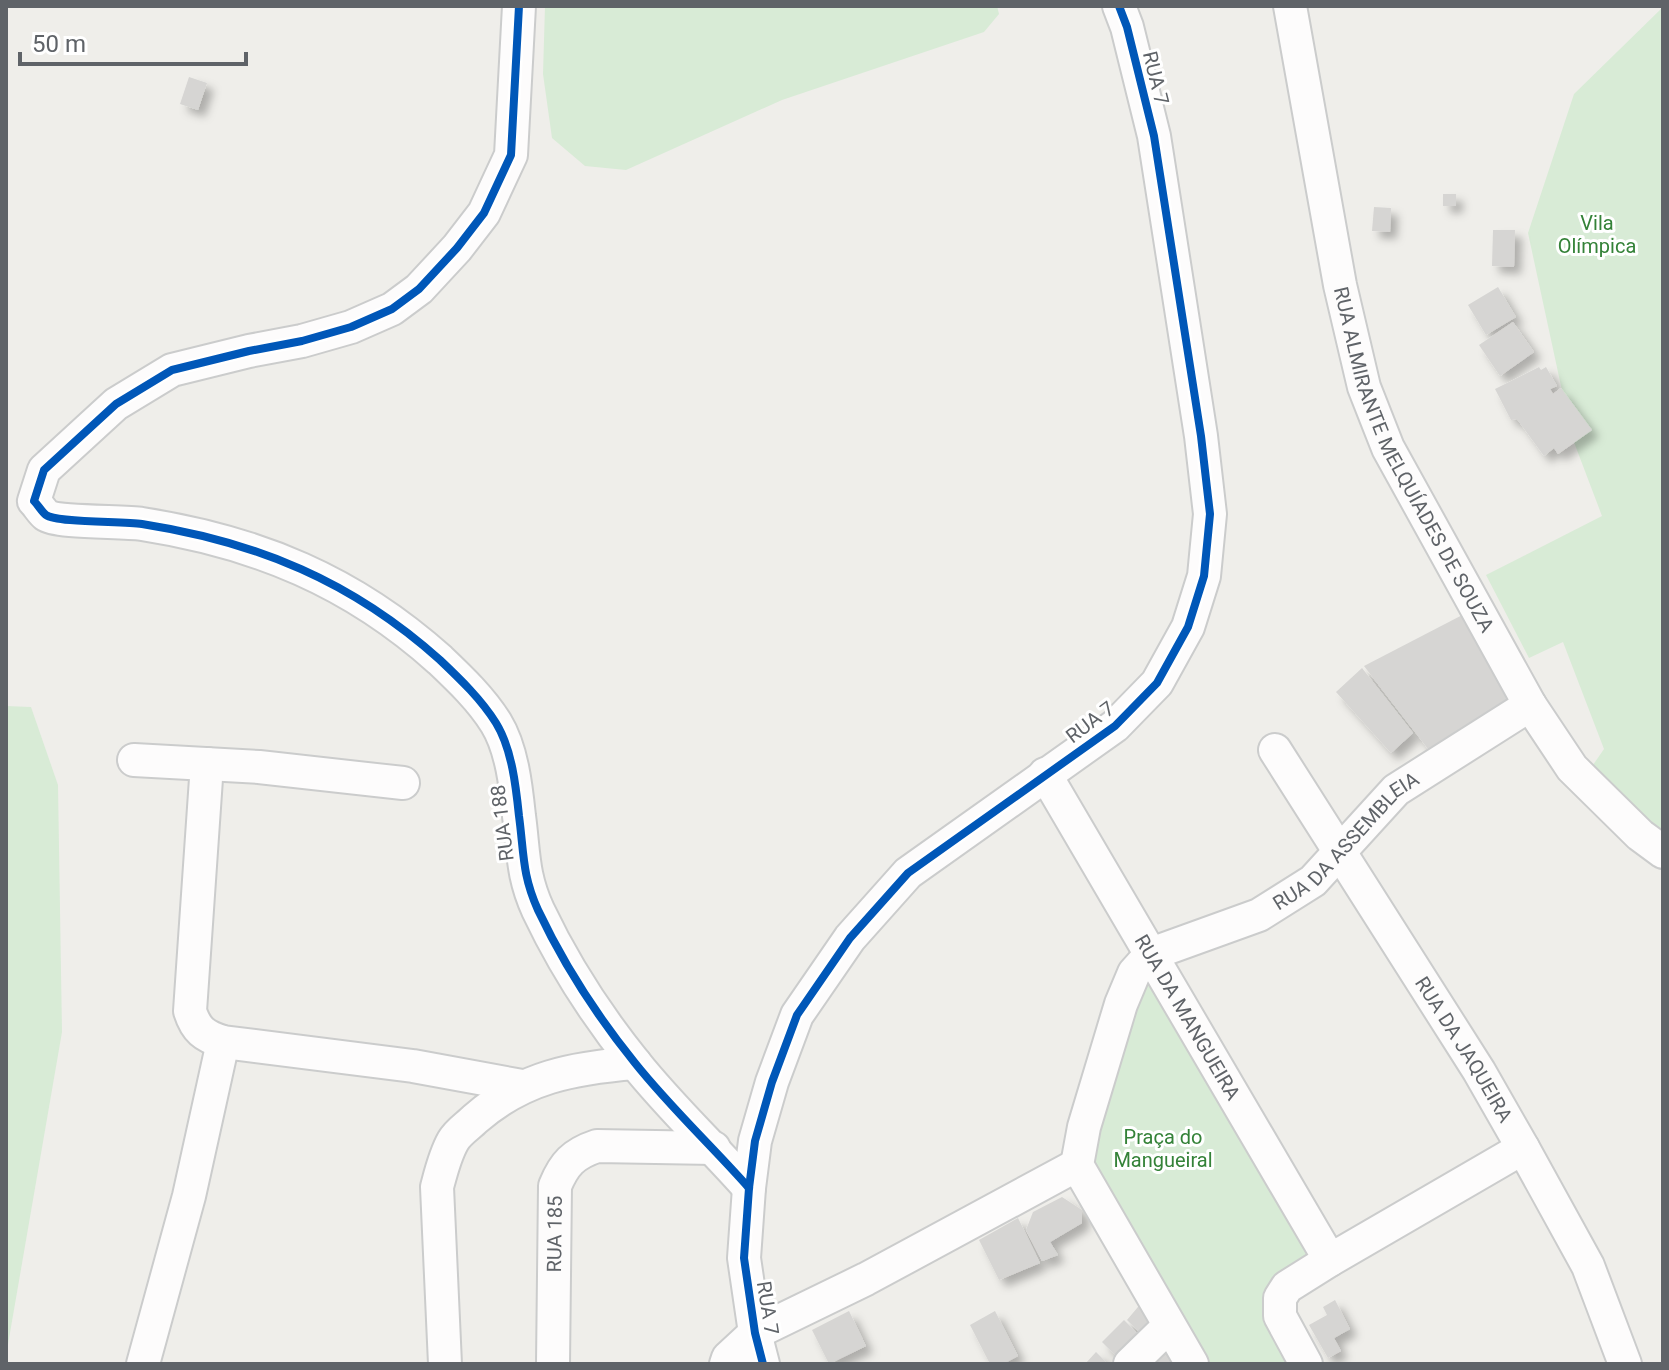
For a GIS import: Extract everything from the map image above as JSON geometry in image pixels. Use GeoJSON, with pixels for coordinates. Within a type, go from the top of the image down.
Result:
{"type":"FeatureCollection","features":[{"type":"Feature","properties":{"kind":"street","name":"RUA 188"},"geometry":{"type":"LineString","coordinates":[[519,6],[511,155],[484,213],[419,289],[392,309],[351,327],[172,370],[116,404],[44,470],[34,501],[46,515],[59,520],[118,520],[187,531],[232,542],[288,562],[362,601],[400,627],[469,688],[497,725],[511,766],[520,818],[523,870],[537,908],[576,982],[635,1063],[749,1188]]}},
{"type":"Feature","properties":{"kind":"street","name":"RUA 7"},"geometry":{"type":"LineString","coordinates":[[763,1364],[755,1333],[744,1258],[749,1188],[755,1141],[772,1082],[797,1015],[850,938],[908,873],[1115,726],[1157,683],[1188,627],[1204,576],[1210,514],[1201,436],[1154,136],[1119,6]]}},
{"type":"Feature","properties":{"kind":"street","name":"RUA ALMIRANTE MELQUÍADES DE SOUZA"},"geometry":{"type":"LineString","coordinates":[[1290,6],[1340,285],[1364,387],[1388,448],[1530,705],[1572,768],[1640,835],[1663,852]]}},
{"type":"Feature","properties":{"kind":"street","name":"RUA DA ASSEMBLEIA"},"geometry":{"type":"LineString","coordinates":[[1151,954],[1259,915],[1313,881],[1396,790],[1530,705]]}},
{"type":"Feature","properties":{"kind":"street","name":"RUA DA JAQUEIRA"},"geometry":{"type":"LineString","coordinates":[[1275,750],[1479,1071],[1523,1148],[1588,1266],[1625,1364]]}},
{"type":"Feature","properties":{"kind":"street"},"geometry":{"type":"LineString","coordinates":[[134,760],[403,783]]}},
{"type":"Feature","properties":{"kind":"street"},"geometry":{"type":"LineString","coordinates":[[207,764],[190,1011],[195,1026],[202,1033],[223,1042],[413,1066],[522,1086]]}},
{"type":"Feature","properties":{"kind":"street","name":"RUA DA MANGUEIRA"},"geometry":{"type":"LineString","coordinates":[[1045,774],[1330,1260]]}},
{"type":"Feature","properties":{"kind":"street"},"geometry":{"type":"LineString","coordinates":[[1151,954],[1134,973],[1121,1004],[1084,1127],[1077,1165],[1192,1364]]}},
{"type":"Feature","properties":{"kind":"street"},"geometry":{"type":"LineString","coordinates":[[143,1364],[189,1196],[223,1042]]}},
{"type":"Feature","properties":{"kind":"street"},"geometry":{"type":"LineString","coordinates":[[445,1364],[437,1187],[454,1138],[486,1110],[522,1086],[549,1076],[592,1067],[635,1063]]}},
{"type":"Feature","properties":{"kind":"street","name":"RUA 185"},"geometry":{"type":"LineString","coordinates":[[553,1364],[555,1186],[564,1164],[580,1152],[597,1146],[714,1148]]}},
{"type":"Feature","properties":{"kind":"street"},"geometry":{"type":"LineString","coordinates":[[1306,1364],[1280,1316],[1280,1298],[1287,1287],[1523,1148]]}},
{"type":"Feature","properties":{"kind":"street"},"geometry":{"type":"LineString","coordinates":[[726,1364],[728,1358],[755,1333],[866,1279],[1077,1165]]}},
{"type":"Feature","properties":{"kind":"street"},"geometry":{"type":"LineString","coordinates":[[1130,1364],[1169,1326]]}},
{"type":"Feature","properties":{"kind":"green space"},"geometry":{"type":"Polygon","coordinates":[[[545,6],[997,6],[999,14],[984,32],[782,100],[626,170],[585,166],[552,138],[543,74],[545,6]]]}},
{"type":"Feature","properties":{"kind":"green space","name":"Vila Olímpica"},"geometry":{"type":"Polygon","coordinates":[[[1663,7],[1663,850],[1584,778],[1604,749],[1563,642],[1529,658],[1486,575],[1602,516],[1572,437],[1528,233],[1574,94],[1663,7]]]}},
{"type":"Feature","properties":{"kind":"green space"},"geometry":{"type":"Polygon","coordinates":[[[6,706],[31,707],[58,785],[62,1032],[6,1356],[6,706]]]}},
{"type":"Feature","properties":{"kind":"green space","name":"Praça do Mangueiral"},"geometry":{"type":"Polygon","coordinates":[[[1151,954],[1330,1260],[1264,1296],[1302,1364],[1192,1364],[1069,1162],[1151,954]]]}},
{"type":"Feature","properties":{"kind":"building"},"geometry":{"type":"Polygon","coordinates":[[[189,77],[207,83],[198,110],[180,104],[189,77]]]}},
{"type":"Feature","properties":{"kind":"building"},"geometry":{"type":"Polygon","coordinates":[[[1443,194],[1456,194],[1456,206],[1443,206],[1443,194]]]}},
{"type":"Feature","properties":{"kind":"building"},"geometry":{"type":"Polygon","coordinates":[[[1374,207],[1391,208],[1390,232],[1372,231],[1374,207]]]}},
{"type":"Feature","properties":{"kind":"building"},"geometry":{"type":"Polygon","coordinates":[[[1493,230],[1515,230],[1514,267],[1492,266],[1493,230]]]}},
{"type":"Feature","properties":{"kind":"building"},"geometry":{"type":"Polygon","coordinates":[[[1498,287],[1516,317],[1486,335],[1468,305],[1498,287]]]}},
{"type":"Feature","properties":{"kind":"building"},"geometry":{"type":"Polygon","coordinates":[[[1513,322],[1534,352],[1500,376],[1479,345],[1513,322]]]}},
{"type":"Feature","properties":{"kind":"building"},"geometry":{"type":"Polygon","coordinates":[[[1539,367],[1541,370],[1546,367],[1557,386],[1550,389],[1553,394],[1561,388],[1592,430],[1558,454],[1554,448],[1544,456],[1517,419],[1511,420],[1495,389],[1539,367]]]}},
{"type":"Feature","properties":{"kind":"building"},"geometry":{"type":"Polygon","coordinates":[[[1472,610],[1517,699],[1432,754],[1364,666],[1472,610]]]}},
{"type":"Feature","properties":{"kind":"building"},"geometry":{"type":"Polygon","coordinates":[[[1362,668],[1413,733],[1391,753],[1336,692],[1362,668]]]}},
{"type":"Feature","properties":{"kind":"building"},"geometry":{"type":"Polygon","coordinates":[[[1062,1197],[1082,1210],[1082,1223],[1050,1242],[1058,1255],[1042,1261],[1026,1230],[1033,1212],[1062,1197]]]}},
{"type":"Feature","properties":{"kind":"building"},"geometry":{"type":"Polygon","coordinates":[[[1018,1218],[1040,1263],[999,1280],[979,1240],[1018,1218]]]}},
{"type":"Feature","properties":{"kind":"building"},"geometry":{"type":"Polygon","coordinates":[[[1335,1300],[1350,1329],[1334,1338],[1341,1351],[1328,1358],[1309,1325],[1327,1315],[1323,1307],[1335,1300]]]}},
{"type":"Feature","properties":{"kind":"building"},"geometry":{"type":"Polygon","coordinates":[[[1143,1301],[1175,1364],[1131,1364],[1151,1344],[1127,1320],[1143,1301]]]}},
{"type":"Feature","properties":{"kind":"building"},"geometry":{"type":"Polygon","coordinates":[[[849,1311],[866,1346],[829,1364],[812,1330],[849,1311]]]}},
{"type":"Feature","properties":{"kind":"building"},"geometry":{"type":"Polygon","coordinates":[[[995,1311],[1018,1356],[1003,1364],[990,1364],[970,1325],[995,1311]]]}},
{"type":"Feature","properties":{"kind":"building"},"geometry":{"type":"Polygon","coordinates":[[[1124,1320],[1147,1343],[1124,1364],[1102,1342],[1124,1320]]]}},
{"type":"Feature","properties":{"kind":"building"},"geometry":{"type":"Polygon","coordinates":[[[1096,1352],[1108,1364],[1085,1364],[1096,1352]]]}},
{"type":"Feature","properties":{"kind":"cycle path"},"geometry":{"type":"LineString","coordinates":[[519,6],[511,155],[484,213],[419,289],[392,309],[351,327],[172,370],[116,404],[44,470],[34,501],[44,514],[52,518],[142,524],[264,554],[301,569],[372,608],[407,632],[448,667],[484,706],[501,733],[515,781],[529,886],[538,910],[570,970],[635,1063],[749,1188]]}},
{"type":"Feature","properties":{"kind":"cycle path"},"geometry":{"type":"LineString","coordinates":[[763,1364],[755,1333],[744,1258],[749,1188],[755,1141],[772,1082],[797,1015],[850,938],[908,873],[1115,726],[1157,683],[1188,627],[1204,576],[1210,514],[1201,436],[1154,136],[1119,6]]}}]}
